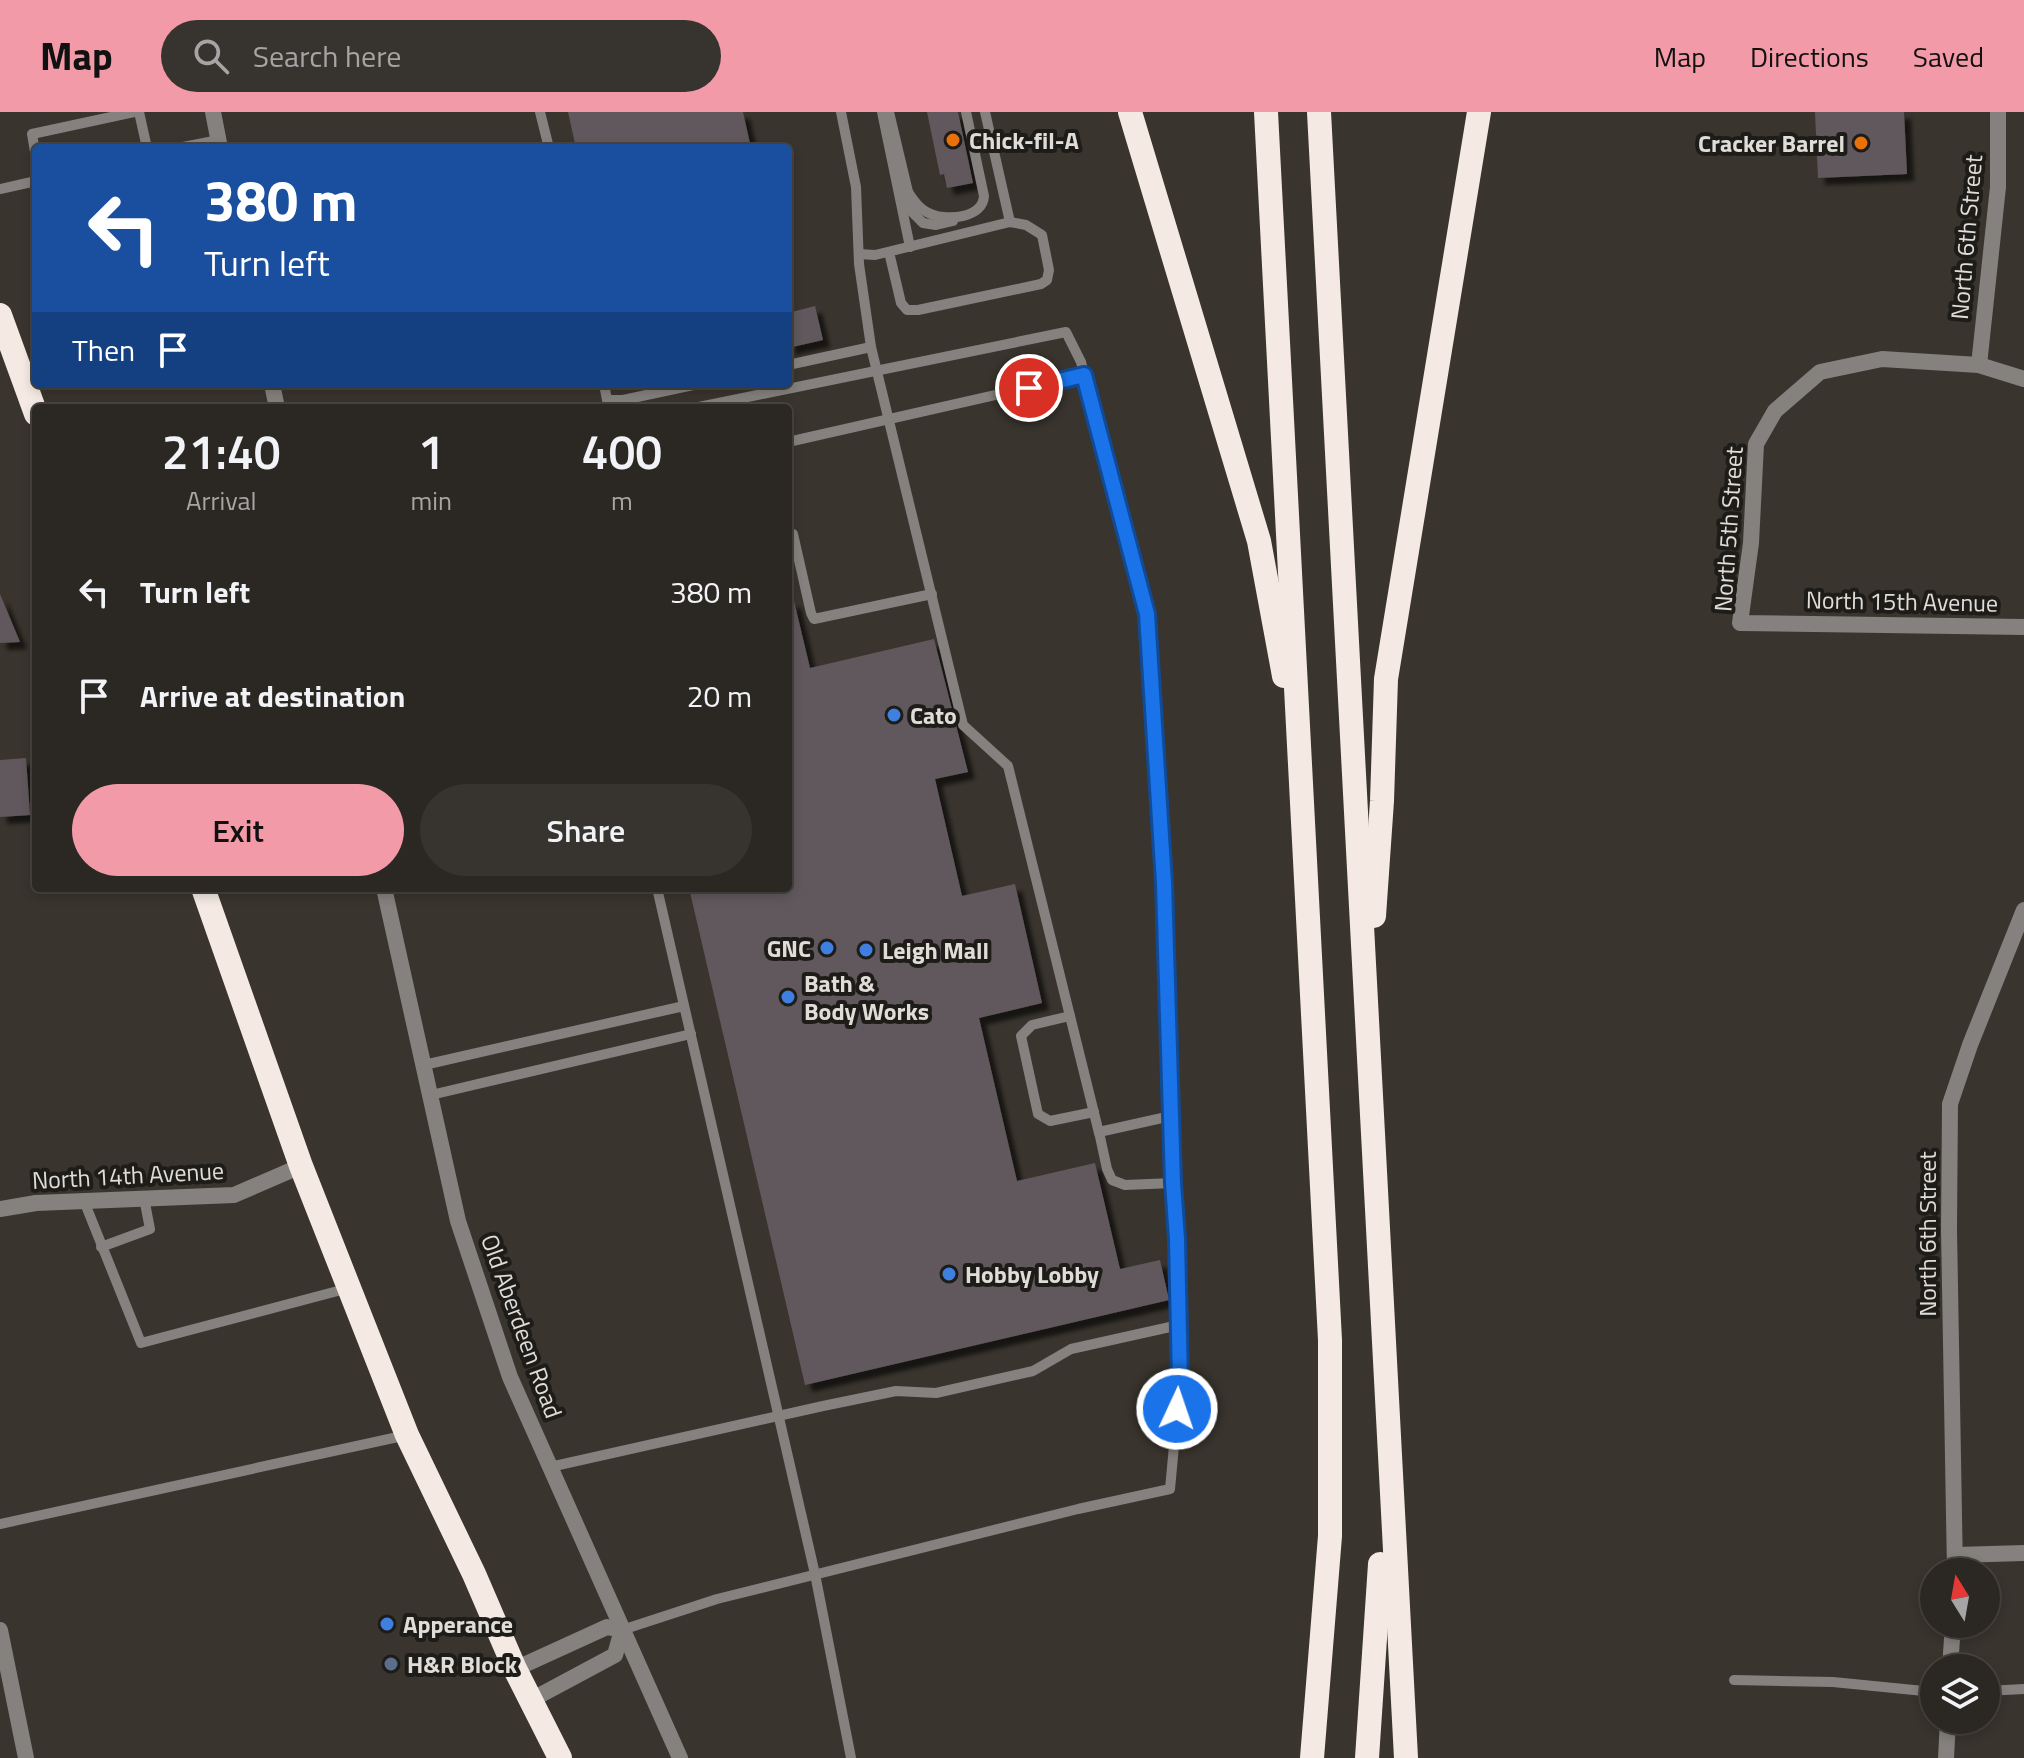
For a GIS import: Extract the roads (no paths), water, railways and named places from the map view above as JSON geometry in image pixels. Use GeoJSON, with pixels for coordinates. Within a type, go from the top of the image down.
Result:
{"type":"FeatureCollection","features":[{"type":"Feature","properties":{"kind":"highway"},"geometry":{"type":"LineString","coordinates":[[1130,112],[1259,541],[1302,780]]}},
{"type":"Feature","properties":{"kind":"highway"},"geometry":{"type":"LineString","coordinates":[[1266,112],[1330,1340],[1330,1536],[1312,1758]]}},
{"type":"Feature","properties":{"kind":"highway"},"geometry":{"type":"LineString","coordinates":[[1319,112],[1406,1758]]}},
{"type":"Feature","properties":{"kind":"highway"},"geometry":{"type":"LineString","coordinates":[[1367,1026],[1382,801],[1386,679],[1479,112]]}},
{"type":"Feature","properties":{"kind":"highway"},"geometry":{"type":"LineString","coordinates":[[0,315],[32,404]]}},
{"type":"Feature","properties":{"kind":"highway"},"geometry":{"type":"LineString","coordinates":[[204,892],[301,1166],[407,1435],[474,1574],[515,1669],[560,1758]]}},
{"type":"Feature","properties":{"kind":"highway"},"geometry":{"type":"LineString","coordinates":[[1367,1758],[1380,1585],[1382,1325]]}},
{"type":"Feature","properties":{"kind":"street"},"geometry":{"type":"LineString","coordinates":[[213,112],[220,144]]}},
{"type":"Feature","properties":{"kind":"street","name":"North 6th Street"},"geometry":{"type":"LineString","coordinates":[[1979,365],[1998,187],[1998,112]]}},
{"type":"Feature","properties":{"kind":"street","name":"North 5th Street"},"geometry":{"type":"LineString","coordinates":[[1779,623],[1740,623],[1751,543],[1756,444],[1775,411],[1820,372],[1882,359],[1979,365]]}},
{"type":"Feature","properties":{"kind":"street"},"geometry":{"type":"LineString","coordinates":[[1979,365],[2024,379]]}},
{"type":"Feature","properties":{"kind":"street","name":"North 15th Avenue"},"geometry":{"type":"LineString","coordinates":[[1779,623],[2024,627]]}},
{"type":"Feature","properties":{"kind":"street","name":"Old Aberdeen Road"},"geometry":{"type":"LineString","coordinates":[[385,892],[458,1221],[510,1377],[680,1758]]}},
{"type":"Feature","properties":{"kind":"street","name":"North 6th Street"},"geometry":{"type":"LineString","coordinates":[[1956,1558],[1949,1229],[1950,1104],[2024,910]]}},
{"type":"Feature","properties":{"kind":"street","name":"North 14th Avenue"},"geometry":{"type":"LineString","coordinates":[[0,1209],[36,1203],[234,1195],[301,1166]]}},
{"type":"Feature","properties":{"kind":"street"},"geometry":{"type":"LineString","coordinates":[[1993,1558],[2024,1553]]}},
{"type":"Feature","properties":{"kind":"street"},"geometry":{"type":"LineString","coordinates":[[515,1669],[607,1627],[622,1630],[615,1655],[531,1700]]}},
{"type":"Feature","properties":{"kind":"street"},"geometry":{"type":"LineString","coordinates":[[0,1630],[2,1652],[26,1758]]}},
{"type":"Feature","properties":{"kind":"street"},"geometry":{"type":"LineString","coordinates":[[1946,1758],[1947,1734]]}},
{"type":"Feature","properties":{"kind":"lane"},"geometry":{"type":"LineString","coordinates":[[34,144],[32,134],[137,112],[146,144]]}},
{"type":"Feature","properties":{"kind":"lane"},"geometry":{"type":"LineString","coordinates":[[540,112],[548,144]]}},
{"type":"Feature","properties":{"kind":"lane"},"geometry":{"type":"LineString","coordinates":[[841,112],[856,187],[859,254],[871,347],[963,725],[1008,766],[1112,1180],[1125,1185],[1173,1183]]}},
{"type":"Feature","properties":{"kind":"lane"},"geometry":{"type":"LineString","coordinates":[[882,112],[910,247]]}},
{"type":"Feature","properties":{"kind":"lane"},"geometry":{"type":"LineString","coordinates":[[889,112],[908,192],[917,205],[930,214],[956,217],[979,210],[984,205],[966,112]]}},
{"type":"Feature","properties":{"kind":"lane"},"geometry":{"type":"LineString","coordinates":[[985,112],[1010,222]]}},
{"type":"Feature","properties":{"kind":"lane"},"geometry":{"type":"LineString","coordinates":[[0,189],[32,182]]}},
{"type":"Feature","properties":{"kind":"lane"},"geometry":{"type":"LineString","coordinates":[[859,254],[875,255],[1010,222],[1026,225],[1042,235],[1049,270],[1047,280],[1041,284],[907,310],[901,303],[889,252]]}},
{"type":"Feature","properties":{"kind":"lane"},"geometry":{"type":"LineString","coordinates":[[622,1630],[717,1599],[1170,1489],[1180,1381],[1177,1239],[1164,883],[1147,614],[1084,375],[1066,332],[792,387]]}},
{"type":"Feature","properties":{"kind":"lane"},"geometry":{"type":"LineString","coordinates":[[792,364],[871,347]]}},
{"type":"Feature","properties":{"kind":"lane"},"geometry":{"type":"LineString","coordinates":[[792,441],[1084,375]]}},
{"type":"Feature","properties":{"kind":"lane"},"geometry":{"type":"LineString","coordinates":[[605,388],[607,400],[623,400],[679,388]]}},
{"type":"Feature","properties":{"kind":"lane"},"geometry":{"type":"LineString","coordinates":[[713,404],[788,388]]}},
{"type":"Feature","properties":{"kind":"lane"},"geometry":{"type":"LineString","coordinates":[[792,534],[814,619],[932,594]]}},
{"type":"Feature","properties":{"kind":"lane"},"geometry":{"type":"LineString","coordinates":[[658,892],[815,1574],[851,1758]]}},
{"type":"Feature","properties":{"kind":"lane"},"geometry":{"type":"LineString","coordinates":[[424,1065],[684,1006]]}},
{"type":"Feature","properties":{"kind":"lane"},"geometry":{"type":"LineString","coordinates":[[1070,1016],[1032,1025],[1021,1036],[1033,1099],[1038,1114],[1050,1121],[1094,1112]]}},
{"type":"Feature","properties":{"kind":"lane"},"geometry":{"type":"LineString","coordinates":[[431,1095],[691,1034]]}},
{"type":"Feature","properties":{"kind":"lane"},"geometry":{"type":"LineString","coordinates":[[1099,1133],[1171,1116]]}},
{"type":"Feature","properties":{"kind":"lane"},"geometry":{"type":"LineString","coordinates":[[101,1247],[150,1229],[144,1198]]}},
{"type":"Feature","properties":{"kind":"lane"},"geometry":{"type":"LineString","coordinates":[[84,1201],[141,1343],[349,1288]]}},
{"type":"Feature","properties":{"kind":"lane"},"geometry":{"type":"LineString","coordinates":[[550,1467],[896,1391],[936,1393],[1033,1371],[1071,1349],[1179,1325]]}},
{"type":"Feature","properties":{"kind":"lane"},"geometry":{"type":"LineString","coordinates":[[0,1524],[407,1435]]}},
{"type":"Feature","properties":{"kind":"lane"},"geometry":{"type":"LineString","coordinates":[[1734,1680],[1833,1682],[1920,1691]]}},
{"type":"Feature","properties":{"kind":"lane"},"geometry":{"type":"LineString","coordinates":[[2000,1690],[2024,1689]]}},
{"type":"Feature","properties":{"kind":"place","name":"Chick-fil-A"},"geometry":{"type":"Point","coordinates":[953,140]}},
{"type":"Feature","properties":{"kind":"place","name":"Cracker Barrel"},"geometry":{"type":"Point","coordinates":[1861,143]}},
{"type":"Feature","properties":{"kind":"place","name":"Cato"},"geometry":{"type":"Point","coordinates":[894,715]}},
{"type":"Feature","properties":{"kind":"place","name":"GNC"},"geometry":{"type":"Point","coordinates":[827,948]}},
{"type":"Feature","properties":{"kind":"place","name":"Leigh Mall"},"geometry":{"type":"Point","coordinates":[866,950]}},
{"type":"Feature","properties":{"kind":"place","name":"Bath & Body Works"},"geometry":{"type":"Point","coordinates":[788,997]}},
{"type":"Feature","properties":{"kind":"place","name":"Hobby Lobby"},"geometry":{"type":"Point","coordinates":[949,1274]}},
{"type":"Feature","properties":{"kind":"place","name":"Apperance"},"geometry":{"type":"Point","coordinates":[387,1624]}},
{"type":"Feature","properties":{"kind":"place","name":"H&R Block"},"geometry":{"type":"Point","coordinates":[391,1664]}}]}
